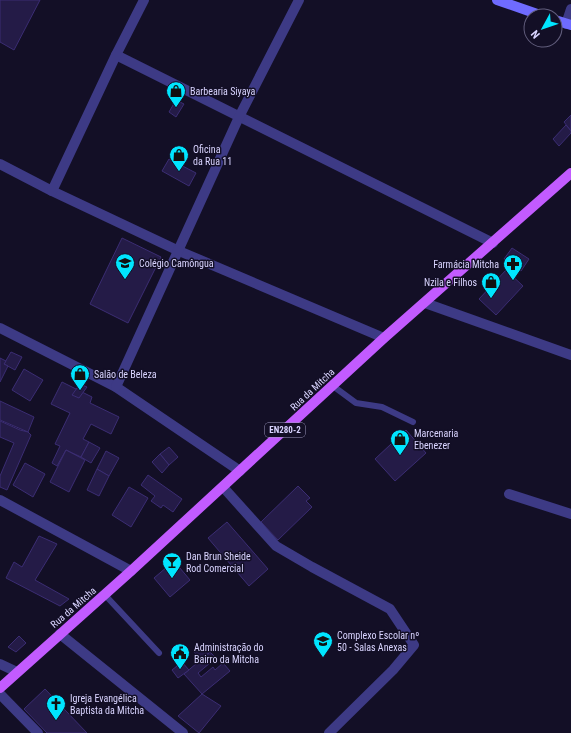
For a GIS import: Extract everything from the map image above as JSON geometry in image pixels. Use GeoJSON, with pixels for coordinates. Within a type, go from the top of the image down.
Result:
{"type":"FeatureCollection","features":[{"type":"Feature","properties":{"kind":"main road"},"geometry":{"type":"LineString","coordinates":[[497,0],[523,9]]}},
{"type":"Feature","properties":{"kind":"main road","name":"Rua da Mitcha"},"geometry":{"type":"LineString","coordinates":[[0,688],[132,571],[384,338],[571,173]]}},
{"type":"Feature","properties":{"kind":"street"},"geometry":{"type":"LineString","coordinates":[[52,191],[116,55],[144,0]]}},
{"type":"Feature","properties":{"kind":"street"},"geometry":{"type":"LineString","coordinates":[[116,387],[239,117],[299,0]]}},
{"type":"Feature","properties":{"kind":"street"},"geometry":{"type":"LineString","coordinates":[[568,25],[571,10]]}},
{"type":"Feature","properties":{"kind":"street"},"geometry":{"type":"LineString","coordinates":[[116,55],[493,243]]}},
{"type":"Feature","properties":{"kind":"street"},"geometry":{"type":"LineString","coordinates":[[0,164],[52,191],[179,251],[384,338]]}},
{"type":"Feature","properties":{"kind":"street"},"geometry":{"type":"LineString","coordinates":[[425,303],[571,355]]}},
{"type":"Feature","properties":{"kind":"street"},"geometry":{"type":"LineString","coordinates":[[0,328],[116,387],[240,471]]}},
{"type":"Feature","properties":{"kind":"street"},"geometry":{"type":"LineString","coordinates":[[223,487],[276,546],[390,609],[414,644],[393,670],[330,733]]}},
{"type":"Feature","properties":{"kind":"street"},"geometry":{"type":"LineString","coordinates":[[509,494],[571,514]]}},
{"type":"Feature","properties":{"kind":"street"},"geometry":{"type":"LineString","coordinates":[[0,500],[132,571]]}},
{"type":"Feature","properties":{"kind":"street"},"geometry":{"type":"LineString","coordinates":[[60,634],[183,733]]}},
{"type":"Feature","properties":{"kind":"street"},"geometry":{"type":"LineString","coordinates":[[0,664],[17,672]]}},
{"type":"Feature","properties":{"kind":"street"},"geometry":{"type":"LineString","coordinates":[[0,694],[38,733]]}},
{"type":"Feature","properties":{"kind":"lane"},"geometry":{"type":"LineString","coordinates":[[333,386],[356,403],[382,407],[413,422]]}},
{"type":"Feature","properties":{"kind":"lane"},"geometry":{"type":"LineString","coordinates":[[105,595],[159,653]]}},
{"type":"Feature","properties":{"kind":"building"},"geometry":{"type":"Polygon","coordinates":[[[0,0],[40,0],[14,50],[0,42],[0,0]]]}},
{"type":"Feature","properties":{"kind":"building","name":"Barbearia Siyaya"},"geometry":{"type":"Polygon","coordinates":[[[176,100],[184,104],[176,117],[169,112],[176,100]]]}},
{"type":"Feature","properties":{"kind":"building"},"geometry":{"type":"Polygon","coordinates":[[[571,115],[571,131],[564,122],[571,115]]]}},
{"type":"Feature","properties":{"kind":"building"},"geometry":{"type":"Polygon","coordinates":[[[566,125],[571,133],[559,146],[553,139],[566,125]]]}},
{"type":"Feature","properties":{"kind":"building","name":"Oficina da Rua 11"},"geometry":{"type":"Polygon","coordinates":[[[169,159],[196,173],[189,186],[162,171],[169,159]]]}},
{"type":"Feature","properties":{"kind":"building","name":"Colégio Camôngua"},"geometry":{"type":"Polygon","coordinates":[[[122,238],[161,257],[128,323],[90,304],[122,238]]]}},
{"type":"Feature","properties":{"kind":"building"},"geometry":{"type":"Polygon","coordinates":[[[512,248],[529,259],[521,271],[504,259],[512,248]]]}},
{"type":"Feature","properties":{"kind":"building"},"geometry":{"type":"Polygon","coordinates":[[[506,270],[523,286],[496,315],[479,299],[506,270]]]}},
{"type":"Feature","properties":{"kind":"building"},"geometry":{"type":"Polygon","coordinates":[[[11,352],[22,357],[15,370],[4,364],[11,352]]]}},
{"type":"Feature","properties":{"kind":"building"},"geometry":{"type":"Polygon","coordinates":[[[0,358],[6,361],[4,364],[8,366],[0,382],[0,358]]]}},
{"type":"Feature","properties":{"kind":"building"},"geometry":{"type":"Polygon","coordinates":[[[24,369],[43,380],[30,401],[12,390],[24,369]]]}},
{"type":"Feature","properties":{"kind":"building"},"geometry":{"type":"Polygon","coordinates":[[[62,382],[92,397],[90,403],[119,417],[111,434],[91,424],[83,439],[89,442],[81,457],[66,450],[57,466],[52,463],[60,446],[55,444],[70,413],[51,404],[62,382]]]}},
{"type":"Feature","properties":{"kind":"building","name":"Salão de Beleza"},"geometry":{"type":"Polygon","coordinates":[[[80,384],[87,387],[79,398],[72,395],[80,384]]]}},
{"type":"Feature","properties":{"kind":"building"},"geometry":{"type":"Polygon","coordinates":[[[0,401],[34,417],[28,432],[0,420],[0,401]]]}},
{"type":"Feature","properties":{"kind":"building"},"geometry":{"type":"Polygon","coordinates":[[[0,421],[28,432],[31,435],[7,490],[0,487],[0,476],[14,443],[0,437],[0,421]]]}},
{"type":"Feature","properties":{"kind":"building","name":"Marcenaria Ebenezer"},"geometry":{"type":"Polygon","coordinates":[[[406,430],[426,453],[395,481],[375,459],[406,430]]]}},
{"type":"Feature","properties":{"kind":"building"},"geometry":{"type":"Polygon","coordinates":[[[89,442],[100,448],[91,463],[81,457],[89,442]]]}},
{"type":"Feature","properties":{"kind":"building"},"geometry":{"type":"Polygon","coordinates":[[[169,447],[178,457],[169,465],[160,454],[169,447]]]}},
{"type":"Feature","properties":{"kind":"building"},"geometry":{"type":"Polygon","coordinates":[[[66,450],[85,460],[69,492],[50,482],[66,450]]]}},
{"type":"Feature","properties":{"kind":"building"},"geometry":{"type":"Polygon","coordinates":[[[106,451],[119,458],[109,476],[97,469],[106,451]]]}},
{"type":"Feature","properties":{"kind":"building"},"geometry":{"type":"Polygon","coordinates":[[[160,454],[169,465],[162,473],[152,462],[160,454]]]}},
{"type":"Feature","properties":{"kind":"building"},"geometry":{"type":"Polygon","coordinates":[[[25,463],[45,474],[33,497],[13,485],[25,463]]]}},
{"type":"Feature","properties":{"kind":"building"},"geometry":{"type":"Polygon","coordinates":[[[97,469],[109,476],[99,496],[87,490],[97,469]]]}},
{"type":"Feature","properties":{"kind":"building"},"geometry":{"type":"Polygon","coordinates":[[[148,475],[182,499],[173,512],[163,505],[161,508],[151,501],[155,496],[141,485],[148,475]]]}},
{"type":"Feature","properties":{"kind":"building"},"geometry":{"type":"Polygon","coordinates":[[[298,486],[310,498],[306,501],[312,507],[278,540],[261,522],[298,486]]]}},
{"type":"Feature","properties":{"kind":"building"},"geometry":{"type":"Polygon","coordinates":[[[129,487],[148,498],[131,527],[112,515],[129,487]]]}},
{"type":"Feature","properties":{"kind":"building"},"geometry":{"type":"Polygon","coordinates":[[[227,522],[268,569],[249,586],[208,538],[227,522]]]}},
{"type":"Feature","properties":{"kind":"building"},"geometry":{"type":"Polygon","coordinates":[[[39,536],[57,544],[35,580],[69,599],[60,606],[6,578],[14,562],[22,567],[39,536]]]}},
{"type":"Feature","properties":{"kind":"building","name":"Dan Brun Sheide Rod Comercial"},"geometry":{"type":"Polygon","coordinates":[[[174,561],[190,580],[170,597],[154,578],[174,561]]]}},
{"type":"Feature","properties":{"kind":"building"},"geometry":{"type":"Polygon","coordinates":[[[19,636],[26,643],[16,652],[8,647],[19,636]]]}},
{"type":"Feature","properties":{"kind":"building"},"geometry":{"type":"Polygon","coordinates":[[[204,644],[210,652],[201,660],[194,652],[204,644]]]}},
{"type":"Feature","properties":{"kind":"building"},"geometry":{"type":"Polygon","coordinates":[[[210,652],[216,658],[198,673],[201,677],[213,667],[215,670],[223,663],[230,671],[202,694],[184,674],[210,652]]]}},
{"type":"Feature","properties":{"kind":"building","name":"Administração do Bairro da Mitcha"},"geometry":{"type":"Polygon","coordinates":[[[182,662],[189,670],[178,678],[172,670],[182,662]]]}},
{"type":"Feature","properties":{"kind":"building","name":"Igreja Evangélica Baptista da Mitcha"},"geometry":{"type":"Polygon","coordinates":[[[45,689],[87,733],[47,733],[24,709],[45,689]]]}},
{"type":"Feature","properties":{"kind":"building"},"geometry":{"type":"Polygon","coordinates":[[[202,694],[221,706],[199,733],[178,716],[202,694]]]}},
{"type":"Feature","properties":{"kind":"place","name":"Barbearia Siyaya"},"geometry":{"type":"Point","coordinates":[176,108]}},
{"type":"Feature","properties":{"kind":"place","name":"Oficina da Rua 11"},"geometry":{"type":"Point","coordinates":[179,172]}},
{"type":"Feature","properties":{"kind":"place","name":"Colégio Camôngua"},"geometry":{"type":"Point","coordinates":[125,280]}},
{"type":"Feature","properties":{"kind":"place","name":"Farmácia Mitcha"},"geometry":{"type":"Point","coordinates":[513,281]}},
{"type":"Feature","properties":{"kind":"place","name":"Nzila e Filhos"},"geometry":{"type":"Point","coordinates":[491,299]}},
{"type":"Feature","properties":{"kind":"place","name":"Salão de Beleza"},"geometry":{"type":"Point","coordinates":[80,391]}},
{"type":"Feature","properties":{"kind":"place","name":"Marcenaria Ebenezer"},"geometry":{"type":"Point","coordinates":[400,456]}},
{"type":"Feature","properties":{"kind":"place","name":"Dan Brun Sheide Rod Comercial"},"geometry":{"type":"Point","coordinates":[172,579]}},
{"type":"Feature","properties":{"kind":"place","name":"Complexo Escolar nº 50 - Salas Anexas"},"geometry":{"type":"Point","coordinates":[323,658]}},
{"type":"Feature","properties":{"kind":"place","name":"Administração do Bairro da Mitcha"},"geometry":{"type":"Point","coordinates":[180,670]}},
{"type":"Feature","properties":{"kind":"place","name":"Igreja Evangélica Baptista da Mitcha"},"geometry":{"type":"Point","coordinates":[56,721]}}]}
